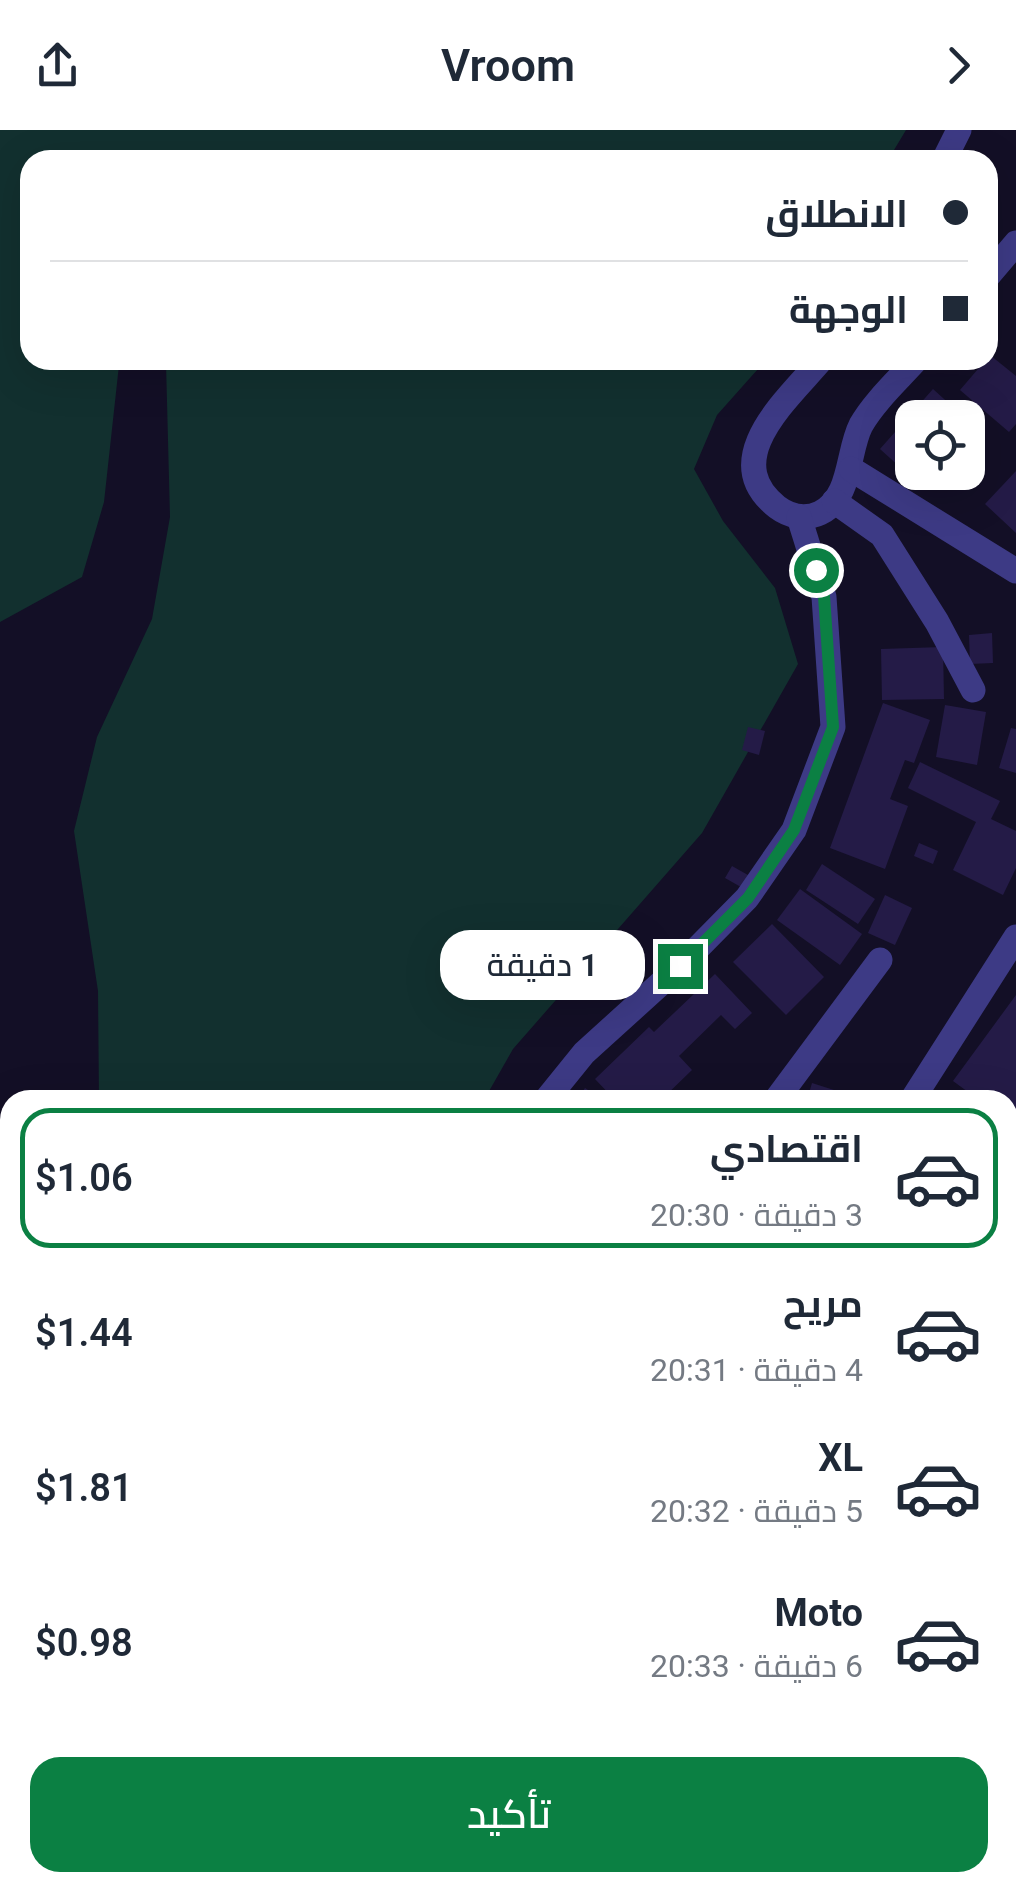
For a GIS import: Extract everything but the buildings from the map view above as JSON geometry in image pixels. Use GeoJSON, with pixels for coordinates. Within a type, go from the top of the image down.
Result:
{"type":"FeatureCollection","features":[{"type":"Feature","properties":{"kind":"street"},"geometry":{"type":"LineString","coordinates":[[998,264],[1016,243]]}},
{"type":"Feature","properties":{"kind":"street"},"geometry":{"type":"LineString","coordinates":[[812,370],[768,420],[755,446],[754,476],[763,496],[784,512],[799,517],[820,513],[834,501],[850,469],[852,447],[863,421],[907,370]]}},
{"type":"Feature","properties":{"kind":"street"},"geometry":{"type":"LineString","coordinates":[[850,469],[1016,571]]}},
{"type":"Feature","properties":{"kind":"street"},"geometry":{"type":"LineString","coordinates":[[834,501],[882,535],[937,622],[973,690]]}},
{"type":"Feature","properties":{"kind":"street"},"geometry":{"type":"LineString","coordinates":[[554,1090],[584,1053],[748,898],[794,830],[833,727],[824,596],[799,517]]}},
{"type":"Feature","properties":{"kind":"street"},"geometry":{"type":"LineString","coordinates":[[918,1090],[1016,937]]}},
{"type":"Feature","properties":{"kind":"street"},"geometry":{"type":"LineString","coordinates":[[783,1090],[880,960]]}},
{"type":"Feature","properties":{"kind":"green space"},"geometry":{"type":"Polygon","coordinates":[[[0,130],[906,130],[894,150],[20,150],[20,370],[118,370],[104,502],[82,577],[0,622],[0,130]]]}},
{"type":"Feature","properties":{"kind":"green space"},"geometry":{"type":"Polygon","coordinates":[[[166,370],[757,370],[717,415],[694,469],[723,521],[775,588],[798,664],[702,833],[513,1049],[490,1090],[99,1090],[98,991],[74,831],[97,737],[152,619],[170,517],[166,370]]]}},
{"type":"Feature","properties":{"kind":"route"},"geometry":{"type":"LineString","coordinates":[[680,966],[748,898],[794,830],[833,727],[824,596],[816,570]]}}]}
